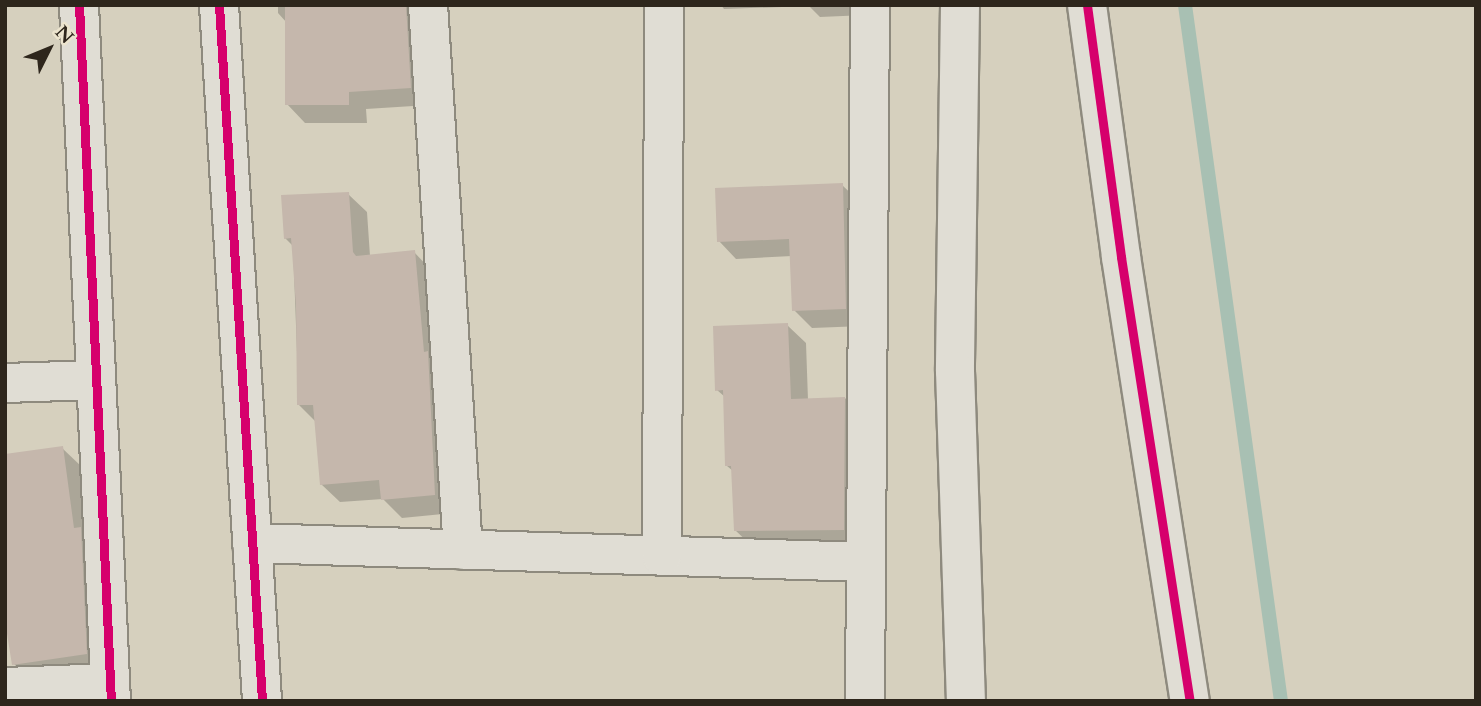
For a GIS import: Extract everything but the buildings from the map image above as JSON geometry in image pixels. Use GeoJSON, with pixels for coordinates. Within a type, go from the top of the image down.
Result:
{"type":"FeatureCollection","features":[{"type":"Feature","properties":{"kind":"street"},"geometry":{"type":"LineString","coordinates":[[5,687],[111,692],[79,5]]}},
{"type":"Feature","properties":{"kind":"street"},"geometry":{"type":"LineString","coordinates":[[219,5],[262,701]]}},
{"type":"Feature","properties":{"kind":"street"},"geometry":{"type":"LineString","coordinates":[[428,5],[463,550]]}},
{"type":"Feature","properties":{"kind":"street"},"geometry":{"type":"LineString","coordinates":[[662,556],[664,5]]}},
{"type":"Feature","properties":{"kind":"street"},"geometry":{"type":"LineString","coordinates":[[865,701],[870,5]]}},
{"type":"Feature","properties":{"kind":"street"},"geometry":{"type":"LineString","coordinates":[[960,5],[955,371],[965,701]]}},
{"type":"Feature","properties":{"kind":"street"},"geometry":{"type":"LineString","coordinates":[[1087,5],[1121,257],[1190,701]]}},
{"type":"Feature","properties":{"kind":"street"},"geometry":{"type":"LineString","coordinates":[[5,383],[96,380]]}},
{"type":"Feature","properties":{"kind":"street"},"geometry":{"type":"LineString","coordinates":[[252,543],[866,562]]}},
{"type":"Feature","properties":{"kind":"waterway"},"geometry":{"type":"LineString","coordinates":[[1185,5],[1281,701]]}},
{"type":"Feature","properties":{"kind":"cycle path"},"geometry":{"type":"LineString","coordinates":[[79,5],[111,701]]}},
{"type":"Feature","properties":{"kind":"cycle path"},"geometry":{"type":"LineString","coordinates":[[219,5],[262,701]]}},
{"type":"Feature","properties":{"kind":"cycle path"},"geometry":{"type":"LineString","coordinates":[[1087,5],[1121,257],[1190,701]]}}]}
